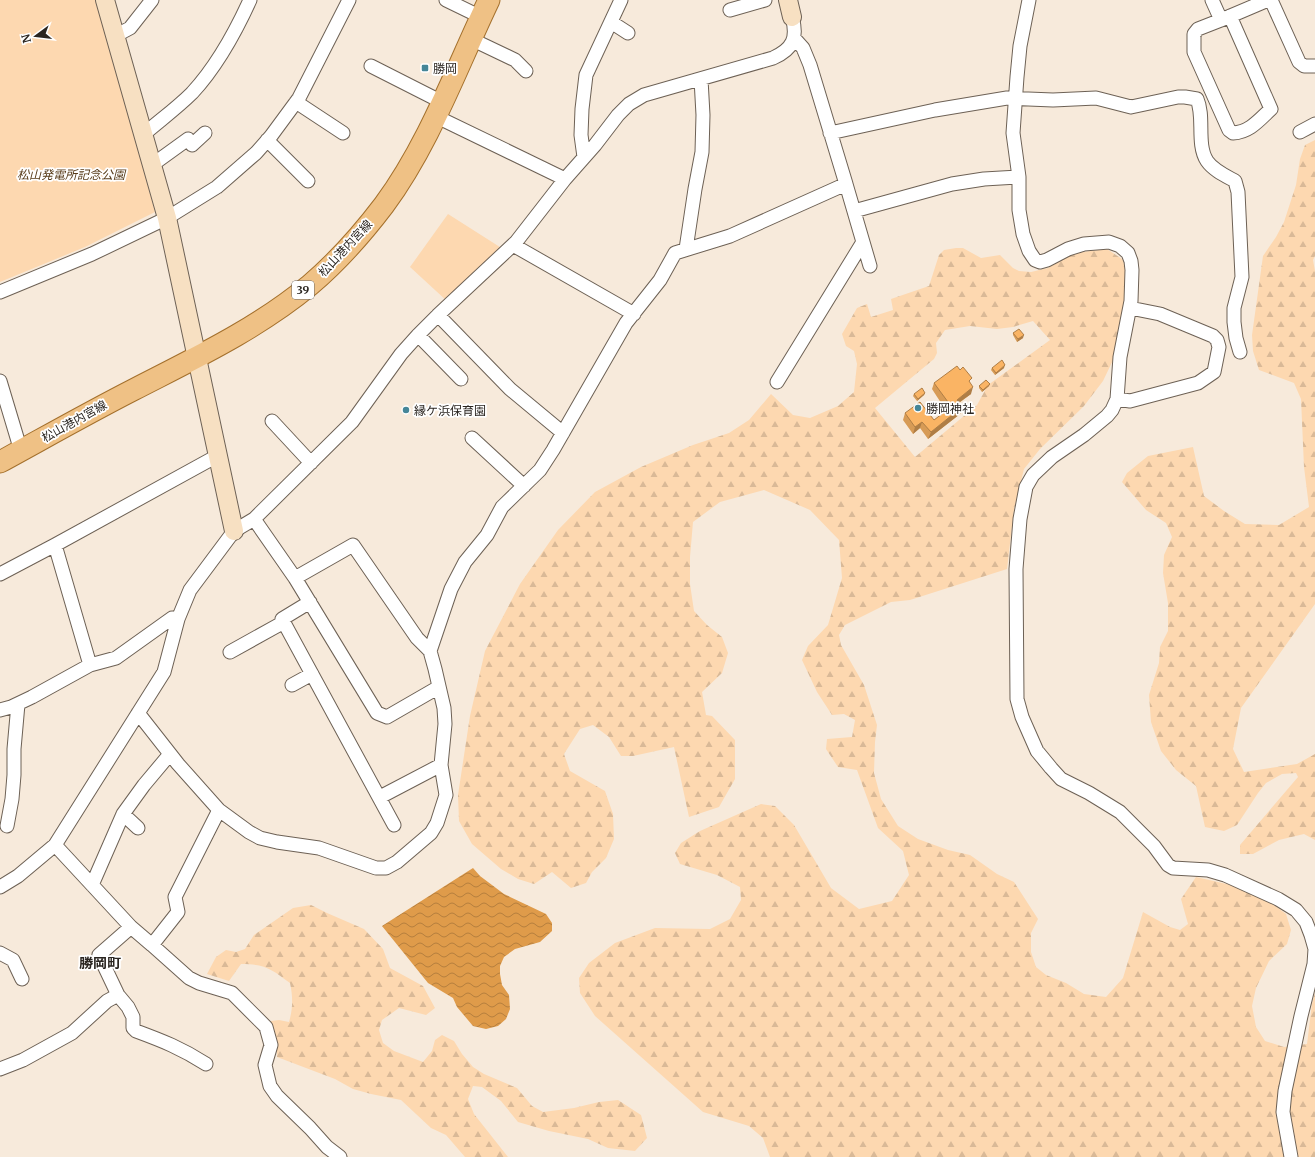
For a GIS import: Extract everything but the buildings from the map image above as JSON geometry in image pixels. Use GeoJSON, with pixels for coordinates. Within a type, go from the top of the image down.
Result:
{"type":"FeatureCollection","features":[{"type":"Feature","properties":{"kind":"main road","name":"松山港内宮線"},"geometry":{"type":"LineString","coordinates":[[0,462],[239,334],[285,304],[333,264],[353,243],[383,206],[408,168],[438,109],[485,8]]}},
{"type":"Feature","properties":{"kind":"street"},"geometry":{"type":"LineString","coordinates":[[105,0],[167,218],[234,532]]}},
{"type":"Feature","properties":{"kind":"street"},"geometry":{"type":"LineString","coordinates":[[115,36],[130,28],[152,0]]}},
{"type":"Feature","properties":{"kind":"street"},"geometry":{"type":"LineString","coordinates":[[143,135],[192,93],[212,68],[235,33],[250,0]]}},
{"type":"Feature","properties":{"kind":"street"},"geometry":{"type":"LineString","coordinates":[[0,292],[92,254],[167,218],[217,187],[256,153],[296,102],[332,36],[349,0]]}},
{"type":"Feature","properties":{"kind":"street"},"geometry":{"type":"LineString","coordinates":[[446,0],[485,8]]}},
{"type":"Feature","properties":{"kind":"street"},"geometry":{"type":"LineString","coordinates":[[584,157],[581,135],[586,75],[621,0]]}},
{"type":"Feature","properties":{"kind":"street"},"geometry":{"type":"LineString","coordinates":[[730,10],[765,0]]}},
{"type":"Feature","properties":{"kind":"street"},"geometry":{"type":"LineString","coordinates":[[0,887],[18,876],[55,845],[164,672],[178,619],[190,590],[234,532],[254,519],[352,422],[401,354],[418,334],[513,245],[618,115],[636,99],[650,93],[773,58],[782,54],[790,47],[794,38],[795,29],[788,0]]}},
{"type":"Feature","properties":{"kind":"street"},"geometry":{"type":"LineString","coordinates":[[1029,0],[1020,46],[1014,99],[1013,133],[1019,176],[1019,210],[1029,251],[1035,260],[1040,262],[1068,249],[1084,244],[1109,242],[1120,246],[1128,253],[1132,265],[1130,308],[1120,357],[1117,399],[1112,410],[1107,416],[1052,457],[1034,475],[1026,487],[1020,520],[1016,569],[1017,699],[1022,717],[1037,751],[1061,779],[1089,793],[1120,812],[1154,846],[1168,865],[1173,868],[1208,870],[1225,875],[1278,899],[1296,910],[1306,922],[1315,949],[1314,964],[1285,1091],[1283,1112],[1291,1157]]}},
{"type":"Feature","properties":{"kind":"street"},"geometry":{"type":"LineString","coordinates":[[1212,0],[1226,18],[1270,109],[1251,128],[1240,133],[1233,133],[1229,130],[1194,52],[1194,34],[1198,30],[1226,18],[1268,0]]}},
{"type":"Feature","properties":{"kind":"street"},"geometry":{"type":"LineString","coordinates":[[1271,0],[1299,62],[1304,66],[1315,66]]}},
{"type":"Feature","properties":{"kind":"street"},"geometry":{"type":"LineString","coordinates":[[610,22],[628,33]]}},
{"type":"Feature","properties":{"kind":"street"},"geometry":{"type":"LineString","coordinates":[[794,38],[803,48],[810,65],[870,266]]}},
{"type":"Feature","properties":{"kind":"street"},"geometry":{"type":"LineString","coordinates":[[471,39],[515,60],[526,71]]}},
{"type":"Feature","properties":{"kind":"street"},"geometry":{"type":"LineString","coordinates":[[371,66],[438,109],[565,179]]}},
{"type":"Feature","properties":{"kind":"street"},"geometry":{"type":"LineString","coordinates":[[686,249],[702,152],[703,116],[701,79]]}},
{"type":"Feature","properties":{"kind":"street"},"geometry":{"type":"LineString","coordinates":[[830,133],[935,110],[1007,98],[1053,100],[1096,98],[1131,107],[1178,97],[1193,97],[1197,99],[1200,110],[1202,146],[1207,160],[1212,166],[1235,181],[1238,192],[1242,277],[1234,308],[1234,322],[1236,338],[1244,352],[1217,359]]}},
{"type":"Feature","properties":{"kind":"street"},"geometry":{"type":"LineString","coordinates":[[296,102],[343,133]]}},
{"type":"Feature","properties":{"kind":"street"},"geometry":{"type":"LineString","coordinates":[[1300,132],[1315,124]]}},
{"type":"Feature","properties":{"kind":"street"},"geometry":{"type":"LineString","coordinates":[[152,165],[188,139],[192,144],[205,134]]}},
{"type":"Feature","properties":{"kind":"street"},"geometry":{"type":"LineString","coordinates":[[267,140],[308,181]]}},
{"type":"Feature","properties":{"kind":"street"},"geometry":{"type":"LineString","coordinates":[[854,211],[952,184],[1019,176]]}},
{"type":"Feature","properties":{"kind":"street"},"geometry":{"type":"LineString","coordinates":[[430,651],[451,589],[465,562],[487,535],[502,507],[540,470],[626,323],[660,280],[675,253],[730,236],[846,184]]}},
{"type":"Feature","properties":{"kind":"street"},"geometry":{"type":"LineString","coordinates":[[777,382],[863,242]]}},
{"type":"Feature","properties":{"kind":"street"},"geometry":{"type":"LineString","coordinates":[[513,245],[634,314]]}},
{"type":"Feature","properties":{"kind":"street"},"geometry":{"type":"LineString","coordinates":[[1117,399],[1130,401],[1198,383],[1214,372],[1219,347],[1217,340],[1213,336],[1160,314],[1130,308]]}},
{"type":"Feature","properties":{"kind":"street"},"geometry":{"type":"LineString","coordinates":[[438,315],[510,389],[563,433]]}},
{"type":"Feature","properties":{"kind":"street"},"geometry":{"type":"LineString","coordinates":[[418,334],[461,379]]}},
{"type":"Feature","properties":{"kind":"street"},"geometry":{"type":"LineString","coordinates":[[0,382],[21,451]]}},
{"type":"Feature","properties":{"kind":"street"},"geometry":{"type":"LineString","coordinates":[[272,422],[311,463]]}},
{"type":"Feature","properties":{"kind":"street"},"geometry":{"type":"LineString","coordinates":[[472,438],[524,486]]}},
{"type":"Feature","properties":{"kind":"street"},"geometry":{"type":"LineString","coordinates":[[0,574],[217,456]]}},
{"type":"Feature","properties":{"kind":"street"},"geometry":{"type":"LineString","coordinates":[[254,519],[295,578],[377,713],[387,716],[439,687]]}},
{"type":"Feature","properties":{"kind":"street"},"geometry":{"type":"LineString","coordinates":[[55,545],[90,665]]}},
{"type":"Feature","properties":{"kind":"street"},"geometry":{"type":"LineString","coordinates":[[138,713],[170,754],[219,810],[230,819],[260,838],[319,848],[376,868],[386,868],[397,862],[416,847],[431,833],[437,823],[446,795],[440,765],[445,724],[444,708],[430,651],[417,638],[353,545],[295,578]]}},
{"type":"Feature","properties":{"kind":"street"},"geometry":{"type":"LineString","coordinates":[[310,602],[282,619],[394,825]]}},
{"type":"Feature","properties":{"kind":"street"},"geometry":{"type":"LineString","coordinates":[[0,710],[18,704],[90,665],[116,658],[172,618],[178,619]]}},
{"type":"Feature","properties":{"kind":"street"},"geometry":{"type":"LineString","coordinates":[[230,652],[284,622]]}},
{"type":"Feature","properties":{"kind":"street"},"geometry":{"type":"LineString","coordinates":[[292,684],[312,674]]}},
{"type":"Feature","properties":{"kind":"street"},"geometry":{"type":"LineString","coordinates":[[6,826],[14,775],[14,749],[18,704]]}},
{"type":"Feature","properties":{"kind":"street"},"geometry":{"type":"LineString","coordinates":[[92,884],[123,814],[144,785],[170,754]]}},
{"type":"Feature","properties":{"kind":"street"},"geometry":{"type":"LineString","coordinates":[[380,797],[440,765]]}},
{"type":"Feature","properties":{"kind":"street"},"geometry":{"type":"LineString","coordinates":[[152,945],[178,912],[174,897],[219,810]]}},
{"type":"Feature","properties":{"kind":"street"},"geometry":{"type":"LineString","coordinates":[[123,814],[138,828]]}},
{"type":"Feature","properties":{"kind":"street"},"geometry":{"type":"LineString","coordinates":[[55,845],[131,927],[189,978],[199,983],[232,993],[266,1027],[271,1045],[265,1065],[270,1086],[277,1096],[327,1147],[340,1157]]}},
{"type":"Feature","properties":{"kind":"street"},"geometry":{"type":"LineString","coordinates":[[131,927],[99,955],[118,994],[128,1007],[133,1017],[133,1028],[136,1032],[167,1042],[188,1052],[206,1064]]}},
{"type":"Feature","properties":{"kind":"street"},"geometry":{"type":"LineString","coordinates":[[0,953],[13,960],[22,979]]}},
{"type":"Feature","properties":{"kind":"street"},"geometry":{"type":"LineString","coordinates":[[0,1069],[23,1060],[72,1033],[107,1001],[118,994]]}},
{"type":"Feature","properties":{"kind":"green space","name":"松山発電所記念公園"},"geometry":{"type":"Polygon","coordinates":[[[0,0],[98,0],[155,212],[85,247],[0,282],[0,0]]]}},
{"type":"Feature","properties":{"kind":"green space"},"geometry":{"type":"Polygon","coordinates":[[[1315,140],[1315,256],[1313,260],[1315,271],[1315,604],[1241,708],[1233,749],[1244,772],[1297,764],[1315,754],[1315,840],[1304,834],[1279,840],[1253,854],[1240,854],[1240,845],[1298,777],[1296,773],[1282,774],[1266,783],[1237,825],[1224,831],[1205,827],[1196,786],[1176,770],[1161,751],[1151,722],[1149,695],[1159,663],[1160,647],[1168,631],[1168,603],[1163,573],[1164,555],[1172,537],[1166,523],[1146,510],[1122,482],[1127,473],[1148,456],[1193,447],[1204,496],[1245,524],[1279,525],[1309,507],[1304,467],[1301,399],[1294,383],[1259,370],[1253,351],[1252,335],[1263,256],[1284,222],[1296,185],[1300,159],[1305,145],[1315,140]]]}},
{"type":"Feature","properties":{"kind":"green space"},"geometry":{"type":"Polygon","coordinates":[[[448,214],[503,249],[448,302],[410,267],[448,214]]]}},
{"type":"Feature","properties":{"kind":"green space"},"geometry":{"type":"Polygon","coordinates":[[[963,248],[981,258],[1000,255],[1013,268],[1019,271],[1031,272],[1048,268],[1074,253],[1107,249],[1122,259],[1125,266],[1128,290],[1115,356],[1103,381],[1084,406],[1040,449],[1024,469],[1014,509],[1007,569],[910,600],[891,602],[845,625],[839,635],[841,645],[864,685],[877,725],[874,773],[881,799],[898,826],[918,839],[948,850],[970,855],[997,874],[1014,882],[1038,919],[1031,933],[1031,952],[1036,967],[1046,975],[1066,983],[1084,994],[1106,997],[1123,978],[1143,912],[1170,927],[1180,930],[1188,924],[1181,899],[1196,877],[1231,885],[1262,896],[1286,914],[1291,930],[1287,944],[1269,961],[1256,988],[1252,1006],[1256,1027],[1265,1041],[1284,1047],[1307,1044],[1312,1004],[1315,993],[1315,1157],[770,1157],[763,1138],[749,1126],[703,1112],[595,1016],[580,993],[579,978],[589,963],[615,943],[655,928],[710,929],[730,919],[741,900],[740,887],[717,875],[680,864],[675,853],[681,843],[700,831],[761,804],[775,806],[794,825],[831,888],[859,909],[892,901],[909,875],[903,851],[878,828],[857,770],[838,767],[826,749],[827,739],[852,737],[855,720],[844,714],[832,715],[817,692],[802,660],[808,646],[828,625],[842,578],[839,540],[810,510],[764,490],[720,502],[693,522],[690,557],[690,584],[694,611],[707,625],[722,637],[728,653],[722,673],[702,692],[706,715],[712,716],[735,740],[735,779],[719,807],[689,817],[674,747],[633,756],[621,756],[609,737],[593,725],[580,729],[564,754],[570,771],[605,791],[613,814],[614,839],[606,858],[592,872],[586,883],[571,888],[552,872],[534,884],[518,879],[501,869],[472,844],[459,821],[458,795],[470,716],[485,651],[520,584],[558,530],[595,492],[641,467],[693,445],[729,433],[749,420],[771,394],[793,415],[810,418],[838,406],[854,392],[857,364],[854,351],[846,346],[842,334],[857,308],[867,304],[871,317],[893,310],[891,299],[929,286],[939,255],[944,250],[963,248]],[[1033,321],[1013,327],[997,329],[970,326],[945,330],[936,343],[937,353],[934,359],[875,408],[915,457],[977,405],[988,385],[1050,340],[1033,321]]]}},
{"type":"Feature","properties":{"kind":"green space"},"geometry":{"type":"Polygon","coordinates":[[[311,905],[364,929],[383,949],[390,968],[423,986],[435,1008],[426,1015],[399,1008],[382,1020],[379,1030],[383,1043],[394,1051],[423,1062],[432,1051],[435,1040],[442,1035],[454,1041],[462,1054],[473,1067],[484,1074],[517,1088],[532,1106],[543,1112],[618,1100],[641,1115],[647,1138],[635,1151],[608,1148],[588,1139],[549,1131],[518,1122],[501,1101],[482,1087],[473,1086],[468,1099],[474,1114],[508,1157],[465,1157],[446,1135],[431,1128],[401,1100],[353,1089],[335,1079],[277,1057],[271,1021],[279,1020],[289,1022],[292,1002],[290,983],[268,968],[250,964],[241,964],[229,981],[207,974],[216,957],[226,950],[236,952],[245,949],[254,935],[293,908],[311,905]]]}},
{"type":"Feature","properties":{"kind":"water"},"geometry":{"type":"Polygon","coordinates":[[[473,868],[480,876],[504,894],[546,914],[552,923],[552,931],[540,942],[515,949],[504,957],[500,966],[500,974],[502,985],[509,995],[510,1009],[506,1019],[498,1026],[486,1029],[473,1026],[457,1007],[453,998],[428,983],[382,926],[473,868]]]}},
{"type":"Feature","properties":{"kind":"place","name":"勝岡"},"geometry":{"type":"Point","coordinates":[425,68]}},
{"type":"Feature","properties":{"kind":"place","name":"勝岡神社"},"geometry":{"type":"Point","coordinates":[918,408]}},
{"type":"Feature","properties":{"kind":"place","name":"縁ケ浜保育園"},"geometry":{"type":"Point","coordinates":[406,410]}},
{"type":"Feature","properties":{"kind":"district","name":"勝岡町"},"geometry":{"type":"Point","coordinates":[100,963]}}]}
